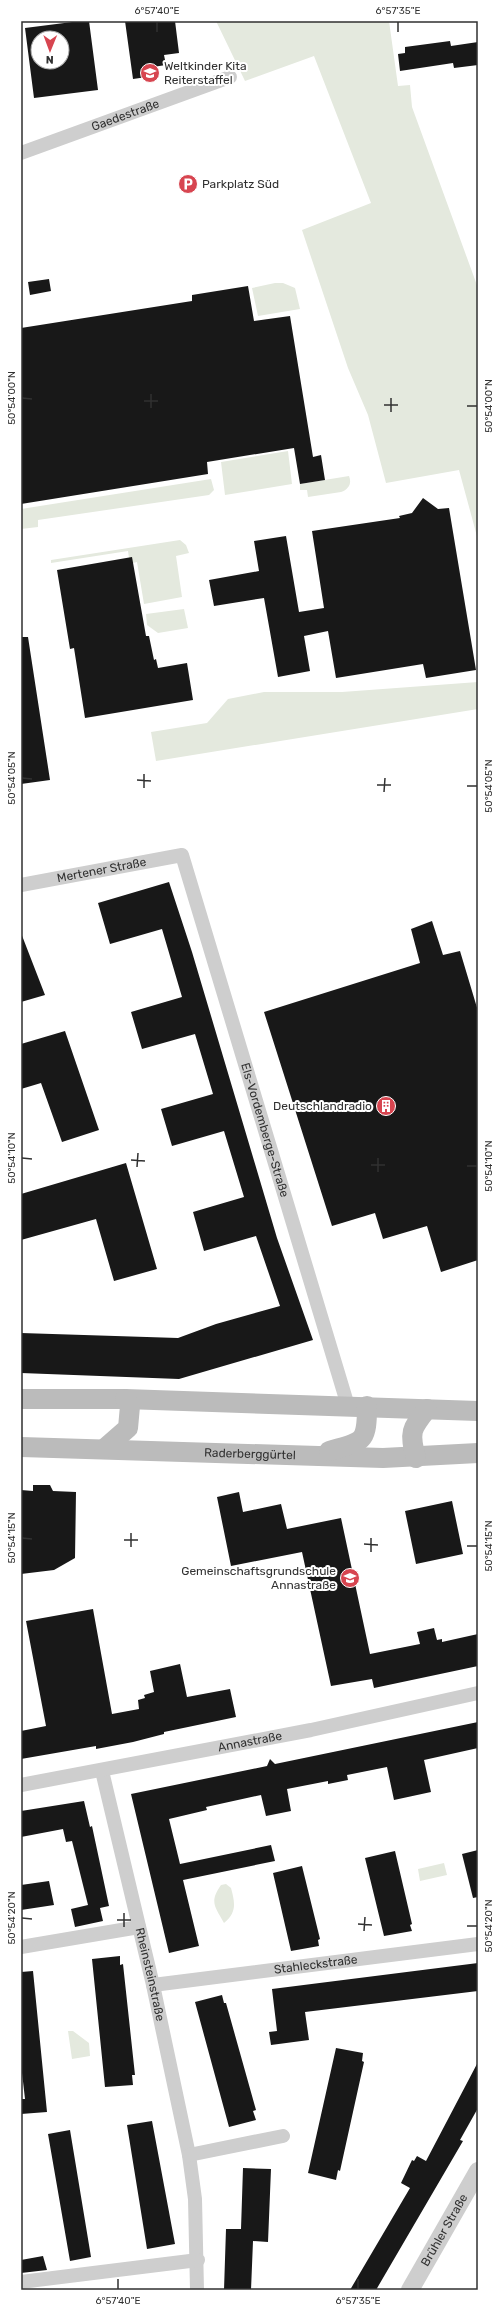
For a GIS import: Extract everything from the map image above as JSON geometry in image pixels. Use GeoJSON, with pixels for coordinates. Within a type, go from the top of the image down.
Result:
{"type":"FeatureCollection","features":[{"type":"Feature","properties":{"kind":"main road"},"geometry":{"type":"LineString","coordinates":[[21,1399],[125,1399],[478,1411]]}},
{"type":"Feature","properties":{"kind":"main road"},"geometry":{"type":"LineString","coordinates":[[104,1449],[128,1428],[130,1406],[125,1399]]}},
{"type":"Feature","properties":{"kind":"main road"},"geometry":{"type":"LineString","coordinates":[[314,1456],[356,1443],[363,1439],[367,1430],[357,1406]]}},
{"type":"Feature","properties":{"kind":"main road"},"geometry":{"type":"LineString","coordinates":[[416,1458],[412,1442],[413,1427],[427,1409]]}},
{"type":"Feature","properties":{"kind":"main road","name":"Raderberggürtel"},"geometry":{"type":"LineString","coordinates":[[21,1447],[416,1458],[478,1453]]}},
{"type":"Feature","properties":{"kind":"street","name":"Gaedestraße"},"geometry":{"type":"LineString","coordinates":[[21,153],[230,77]]}},
{"type":"Feature","properties":{"kind":"street","name":"Mertener Straße"},"geometry":{"type":"LineString","coordinates":[[21,885],[182,855]]}},
{"type":"Feature","properties":{"kind":"street","name":"Els-Vordemberge-Straße"},"geometry":{"type":"LineString","coordinates":[[182,855],[357,1406]]}},
{"type":"Feature","properties":{"kind":"street","name":"Annastraße"},"geometry":{"type":"LineString","coordinates":[[21,1785],[102,1771],[311,1730],[478,1693]]}},
{"type":"Feature","properties":{"kind":"street","name":"Rheinsteinstraße"},"geometry":{"type":"LineString","coordinates":[[102,1771],[153,1985],[189,2155],[195,2199],[198,2260],[197,2290]]}},
{"type":"Feature","properties":{"kind":"street"},"geometry":{"type":"LineString","coordinates":[[21,1947],[139,1927]]}},
{"type":"Feature","properties":{"kind":"street","name":"Stahleckstraße"},"geometry":{"type":"LineString","coordinates":[[153,1985],[478,1944]]}},
{"type":"Feature","properties":{"kind":"street"},"geometry":{"type":"LineString","coordinates":[[189,2155],[283,2136]]}},
{"type":"Feature","properties":{"kind":"street","name":"Brühler Straße"},"geometry":{"type":"LineString","coordinates":[[410,2290],[478,2171]]}},
{"type":"Feature","properties":{"kind":"street"},"geometry":{"type":"LineString","coordinates":[[21,2282],[198,2260]]}},
{"type":"Feature","properties":{"kind":"shaded area"},"geometry":{"type":"Polygon","coordinates":[[[216,21],[389,21],[398,86],[410,85],[412,107],[478,288],[478,540],[459,470],[386,483],[368,415],[348,368],[302,230],[371,203],[314,56],[245,81],[216,21]]]}},
{"type":"Feature","properties":{"kind":"shaded area"},"geometry":{"type":"Polygon","coordinates":[[[275,283],[283,283],[295,288],[300,309],[258,316],[252,288],[275,283]]]}},
{"type":"Feature","properties":{"kind":"shaded area"},"geometry":{"type":"Polygon","coordinates":[[[288,451],[292,484],[225,495],[221,462],[288,451]]]}},
{"type":"Feature","properties":{"kind":"shaded area"},"geometry":{"type":"Polygon","coordinates":[[[349,476],[349,486],[341,492],[308,497],[307,490],[300,490],[300,484],[349,476]]]}},
{"type":"Feature","properties":{"kind":"shaded area"},"geometry":{"type":"Polygon","coordinates":[[[211,479],[214,490],[209,495],[38,520],[38,527],[21,529],[21,509],[211,479]]]}},
{"type":"Feature","properties":{"kind":"shaded area"},"geometry":{"type":"Polygon","coordinates":[[[180,540],[186,545],[189,553],[176,556],[182,597],[144,604],[137,562],[133,563],[129,558],[128,551],[51,563],[51,560],[180,540]]]}},
{"type":"Feature","properties":{"kind":"shaded area"},"geometry":{"type":"Polygon","coordinates":[[[184,609],[188,628],[158,633],[147,625],[146,614],[184,609]]]}},
{"type":"Feature","properties":{"kind":"shaded area"},"geometry":{"type":"Polygon","coordinates":[[[478,682],[478,709],[156,761],[151,732],[207,723],[228,699],[264,692],[342,692],[478,682]]]}},
{"type":"Feature","properties":{"kind":"shaded area"},"geometry":{"type":"Polygon","coordinates":[[[444,1863],[447,1875],[420,1881],[418,1869],[444,1863]]]}},
{"type":"Feature","properties":{"kind":"shaded area"},"geometry":{"type":"Polygon","coordinates":[[[226,1884],[231,1888],[234,1907],[231,1915],[224,1923],[216,1908],[214,1900],[221,1885],[226,1884]]]}},
{"type":"Feature","properties":{"kind":"shaded area"},"geometry":{"type":"Polygon","coordinates":[[[68,2031],[73,2031],[89,2043],[90,2056],[72,2059],[68,2031]]]}},
{"type":"Feature","properties":{"kind":"building"},"geometry":{"type":"Polygon","coordinates":[[[89,21],[98,90],[34,98],[30,70],[70,70],[70,30],[30,30],[30,67],[25,28],[89,21]]]}},
{"type":"Feature","properties":{"kind":"building"},"geometry":{"type":"Polygon","coordinates":[[[125,21],[175,21],[179,53],[164,55],[166,65],[146,68],[147,77],[133,79],[125,21]]]}},
{"type":"Feature","properties":{"kind":"building"},"geometry":{"type":"Polygon","coordinates":[[[450,41],[451,46],[478,42],[478,65],[454,68],[453,63],[400,71],[398,54],[405,53],[405,47],[450,41]]]}},
{"type":"Feature","properties":{"kind":"building"},"geometry":{"type":"Polygon","coordinates":[[[49,279],[51,291],[30,295],[28,282],[49,279]]]}},
{"type":"Feature","properties":{"kind":"building"},"geometry":{"type":"Polygon","coordinates":[[[248,286],[254,321],[290,316],[313,457],[321,455],[325,480],[300,484],[294,448],[207,462],[208,474],[21,504],[21,328],[192,301],[192,295],[248,286]]]}},
{"type":"Feature","properties":{"kind":"building"},"geometry":{"type":"Polygon","coordinates":[[[423,498],[438,509],[449,508],[476,670],[426,678],[423,664],[336,678],[328,631],[304,636],[310,671],[278,677],[264,598],[214,606],[209,580],[259,571],[254,541],[286,536],[299,612],[324,608],[312,531],[400,518],[399,516],[412,513],[423,498]]]}},
{"type":"Feature","properties":{"kind":"building"},"geometry":{"type":"Polygon","coordinates":[[[132,557],[146,636],[149,636],[154,660],[156,659],[158,668],[187,663],[193,700],[85,718],[74,648],[70,649],[57,570],[132,557]]]}},
{"type":"Feature","properties":{"kind":"building"},"geometry":{"type":"Polygon","coordinates":[[[21,637],[28,637],[50,780],[21,784],[21,637]]]}},
{"type":"Feature","properties":{"kind":"building"},"geometry":{"type":"Polygon","coordinates":[[[169,882],[192,952],[277,1238],[313,1340],[179,1379],[21,1373],[21,1333],[178,1338],[216,1324],[280,1306],[256,1236],[204,1251],[193,1212],[244,1197],[224,1131],[172,1146],[161,1109],[213,1094],[195,1034],[142,1049],[131,1012],[182,997],[162,929],[110,944],[98,903],[169,882]]]}},
{"type":"Feature","properties":{"kind":"building","name":"Deutschlandradio"},"geometry":{"type":"Polygon","coordinates":[[[432,921],[443,955],[460,951],[478,1011],[478,1260],[441,1272],[427,1226],[383,1239],[375,1213],[332,1226],[264,1012],[420,963],[411,929],[432,921]]]}},
{"type":"Feature","properties":{"kind":"building"},"geometry":{"type":"Polygon","coordinates":[[[21,933],[45,995],[21,1002],[21,933]]]}},
{"type":"Feature","properties":{"kind":"building"},"geometry":{"type":"Polygon","coordinates":[[[65,1031],[99,1130],[62,1142],[41,1083],[21,1089],[21,1044],[65,1031]]]}},
{"type":"Feature","properties":{"kind":"building"},"geometry":{"type":"Polygon","coordinates":[[[126,1163],[157,1269],[114,1281],[96,1219],[21,1240],[21,1194],[126,1163]]]}},
{"type":"Feature","properties":{"kind":"building"},"geometry":{"type":"Polygon","coordinates":[[[33,1485],[50,1485],[53,1491],[76,1492],[75,1558],[54,1570],[21,1574],[21,1490],[33,1491],[33,1485]]]}},
{"type":"Feature","properties":{"kind":"building"},"geometry":{"type":"Polygon","coordinates":[[[239,1492],[243,1512],[281,1504],[287,1529],[341,1518],[370,1654],[420,1644],[417,1632],[434,1628],[437,1640],[442,1639],[442,1642],[478,1634],[478,1666],[374,1688],[372,1679],[331,1686],[302,1552],[231,1566],[217,1497],[239,1492]]]}},
{"type":"Feature","properties":{"kind":"building"},"geometry":{"type":"Polygon","coordinates":[[[452,1501],[463,1554],[416,1564],[405,1511],[452,1501]]]}},
{"type":"Feature","properties":{"kind":"building"},"geometry":{"type":"Polygon","coordinates":[[[93,1609],[112,1714],[139,1709],[138,1700],[145,1698],[144,1695],[154,1692],[150,1671],[180,1664],[187,1697],[230,1689],[236,1717],[164,1732],[164,1734],[133,1742],[96,1749],[96,1746],[21,1759],[21,1731],[46,1726],[26,1621],[93,1609]]]}},
{"type":"Feature","properties":{"kind":"building"},"geometry":{"type":"Polygon","coordinates":[[[478,1722],[478,1748],[424,1760],[431,1792],[394,1800],[387,1767],[347,1775],[348,1780],[328,1784],[328,1781],[287,1789],[291,1811],[266,1816],[261,1795],[206,1807],[207,1810],[169,1819],[180,1864],[271,1845],[275,1861],[183,1880],[199,1946],[169,1953],[131,1794],[267,1766],[270,1759],[275,1764],[478,1722]]]}},
{"type":"Feature","properties":{"kind":"building"},"geometry":{"type":"Polygon","coordinates":[[[84,1801],[90,1827],[92,1826],[109,1906],[100,1908],[103,1921],[75,1927],[71,1909],[88,1905],[72,1841],[66,1842],[63,1829],[21,1837],[21,1811],[84,1801]]]}},
{"type":"Feature","properties":{"kind":"building"},"geometry":{"type":"Polygon","coordinates":[[[478,1850],[478,1897],[473,1898],[462,1854],[478,1850]]]}},
{"type":"Feature","properties":{"kind":"building"},"geometry":{"type":"Polygon","coordinates":[[[395,1851],[412,1924],[410,1925],[412,1931],[384,1936],[365,1858],[395,1851]]]}},
{"type":"Feature","properties":{"kind":"building"},"geometry":{"type":"Polygon","coordinates":[[[302,1866],[320,1939],[318,1940],[319,1946],[291,1951],[273,1873],[302,1866]]]}},
{"type":"Feature","properties":{"kind":"building"},"geometry":{"type":"Polygon","coordinates":[[[49,1881],[54,1905],[21,1910],[21,1885],[49,1881]]]}},
{"type":"Feature","properties":{"kind":"building"},"geometry":{"type":"Polygon","coordinates":[[[120,1956],[120,1965],[123,1964],[135,2075],[132,2075],[133,2085],[105,2087],[92,1959],[120,1956]]]}},
{"type":"Feature","properties":{"kind":"building"},"geometry":{"type":"Polygon","coordinates":[[[478,1963],[478,1991],[305,2012],[309,2040],[271,2045],[269,2032],[277,2031],[272,1989],[478,1963]]]}},
{"type":"Feature","properties":{"kind":"building"},"geometry":{"type":"Polygon","coordinates":[[[33,1971],[47,2112],[21,2114],[21,2099],[25,2099],[21,2064],[21,1972],[33,1971]]]}},
{"type":"Feature","properties":{"kind":"building"},"geometry":{"type":"Polygon","coordinates":[[[222,1995],[224,2003],[226,2003],[256,2110],[253,2111],[256,2120],[229,2127],[195,2002],[222,1995]]]}},
{"type":"Feature","properties":{"kind":"building"},"geometry":{"type":"Polygon","coordinates":[[[336,2048],[363,2053],[362,2061],[364,2062],[340,2171],[338,2170],[336,2180],[308,2173],[336,2048]]]}},
{"type":"Feature","properties":{"kind":"building"},"geometry":{"type":"Polygon","coordinates":[[[478,2062],[478,2108],[460,2140],[463,2141],[376,2290],[350,2290],[410,2188],[401,2183],[412,2160],[414,2161],[417,2156],[426,2161],[478,2062]]]}},
{"type":"Feature","properties":{"kind":"building"},"geometry":{"type":"Polygon","coordinates":[[[152,2121],[175,2244],[147,2249],[127,2125],[152,2121]]]}},
{"type":"Feature","properties":{"kind":"building"},"geometry":{"type":"Polygon","coordinates":[[[70,2130],[91,2257],[70,2261],[48,2134],[70,2130]]]}},
{"type":"Feature","properties":{"kind":"building"},"geometry":{"type":"Polygon","coordinates":[[[243,2168],[271,2169],[268,2242],[253,2241],[251,2290],[224,2290],[226,2229],[241,2229],[243,2168]]]}},
{"type":"Feature","properties":{"kind":"building"},"geometry":{"type":"Polygon","coordinates":[[[43,2256],[47,2270],[21,2273],[21,2260],[43,2256]]]}},
{"type":"Feature","properties":{"kind":"place","name":"Weltkinder Kita Reiterstaffel"},"geometry":{"type":"Point","coordinates":[150,73]}},
{"type":"Feature","properties":{"kind":"place","name":"Parkplatz Süd"},"geometry":{"type":"Point","coordinates":[188,184]}},
{"type":"Feature","properties":{"kind":"place","name":"Deutschlandradio"},"geometry":{"type":"Point","coordinates":[386,1106]}},
{"type":"Feature","properties":{"kind":"place","name":"Gemeinschaftsgrundschule Annastraße"},"geometry":{"type":"Point","coordinates":[350,1578]}}]}
